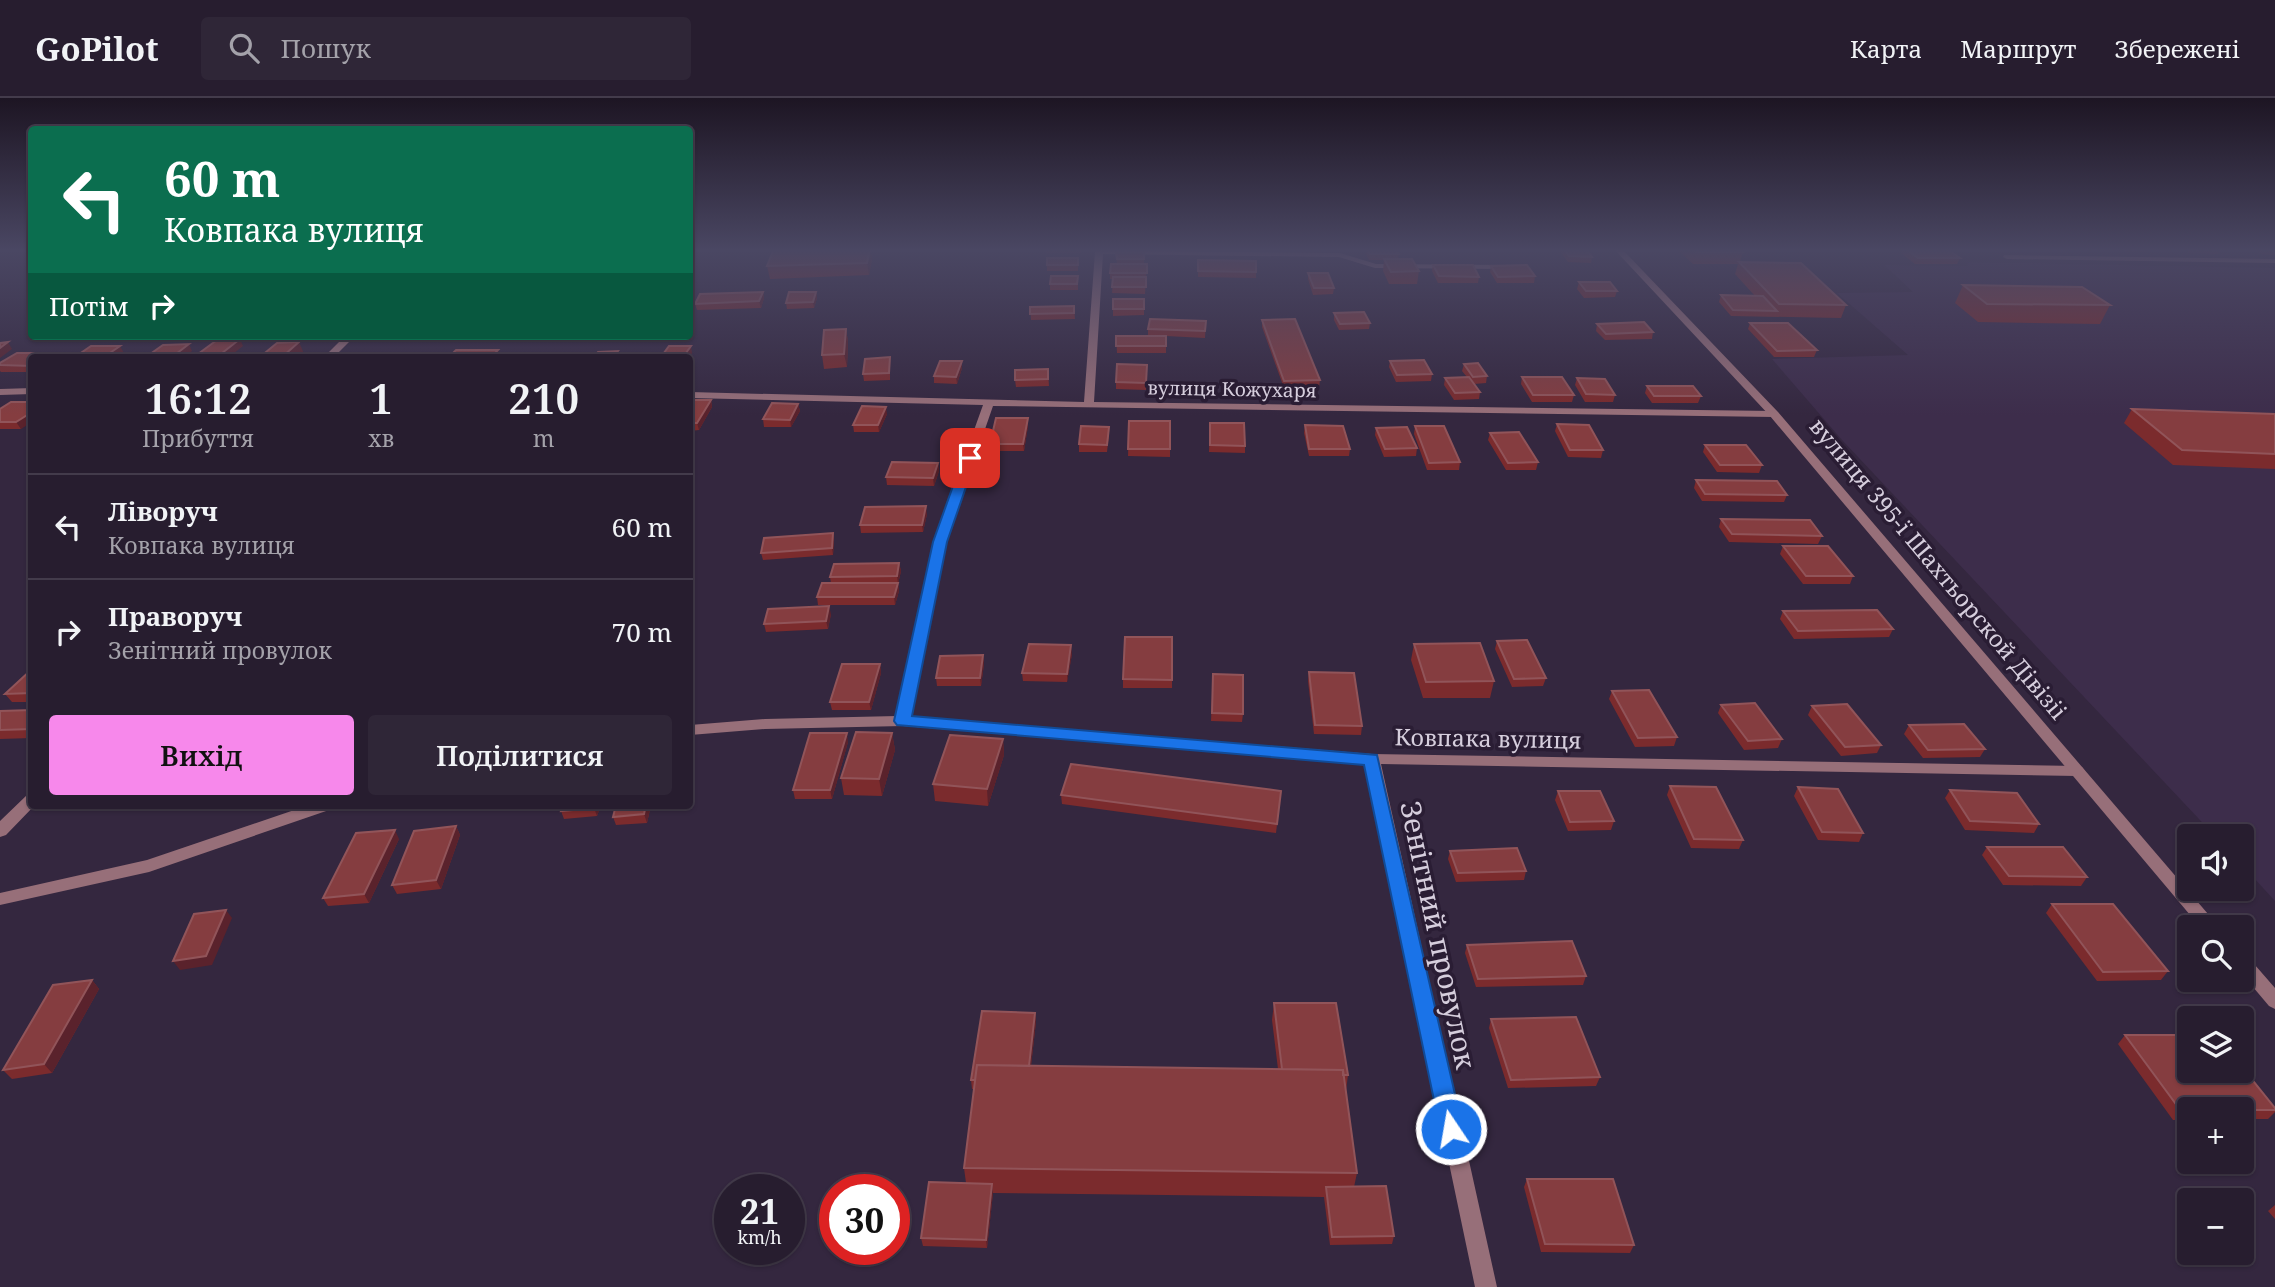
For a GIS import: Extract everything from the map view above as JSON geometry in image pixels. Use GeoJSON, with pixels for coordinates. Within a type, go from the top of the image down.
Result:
{"type":"FeatureCollection","features":[{"type":"Feature","properties":{"kind":"street"},"geometry":{"type":"LineString","coordinates":[[1089,405],[1096,304]]}},
{"type":"Feature","properties":{"kind":"street","name":"вулиця 395-ї Шахтьорской Дівізіі"},"geometry":{"type":"LineString","coordinates":[[1670,304],[1774,414],[2201,915]]}},
{"type":"Feature","properties":{"kind":"street"},"geometry":{"type":"LineString","coordinates":[[332,354],[346,340]]}},
{"type":"Feature","properties":{"kind":"street"},"geometry":{"type":"LineString","coordinates":[[0,392],[28,391]]}},
{"type":"Feature","properties":{"kind":"street","name":"вулиця Кожухаря"},"geometry":{"type":"LineString","coordinates":[[693,394],[1089,405],[1774,414]]}},
{"type":"Feature","properties":{"kind":"street"},"geometry":{"type":"LineString","coordinates":[[903,721],[940,542],[989,402]]}},
{"type":"Feature","properties":{"kind":"street","name":"Ковпака вулиця"},"geometry":{"type":"LineString","coordinates":[[693,730],[765,724],[903,721],[1371,760],[2077,771]]}},
{"type":"Feature","properties":{"kind":"street","name":"Зенітний провулок"},"geometry":{"type":"LineString","coordinates":[[1371,760],[1486,1287]]}},
{"type":"Feature","properties":{"kind":"street"},"geometry":{"type":"LineString","coordinates":[[0,831],[28,803]]}},
{"type":"Feature","properties":{"kind":"street"},"geometry":{"type":"LineString","coordinates":[[0,900],[149,866],[314,809]]}},
{"type":"Feature","properties":{"kind":"street"},"geometry":{"type":"LineString","coordinates":[[2254,976],[2275,1001]]}},
{"type":"Feature","properties":{"kind":"shaded area"},"geometry":{"type":"Polygon","coordinates":[[[1850,304],[2275,304],[2275,901],[2254,878],[2254,824],[2204,824],[1842,440],[1772,359],[1908,355],[1850,304]]]}},
{"type":"Feature","properties":{"kind":"building"},"geometry":{"type":"Polygon","coordinates":[[[1113,304],[1144,304],[1144,309],[1113,309],[1113,304]]]}},
{"type":"Feature","properties":{"kind":"building"},"geometry":{"type":"Polygon","coordinates":[[[1729,304],[1771,304],[1777,311],[1733,310],[1729,304]]]}},
{"type":"Feature","properties":{"kind":"building"},"geometry":{"type":"Polygon","coordinates":[[[1074,306],[1074,313],[1030,314],[1030,307],[1074,306]]]}},
{"type":"Feature","properties":{"kind":"building"},"geometry":{"type":"Polygon","coordinates":[[[1364,312],[1370,323],[1340,324],[1334,313],[1364,312]]]}},
{"type":"Feature","properties":{"kind":"building"},"geometry":{"type":"Polygon","coordinates":[[[1150,319],[1206,321],[1205,331],[1148,329],[1150,319]]]}},
{"type":"Feature","properties":{"kind":"building"},"geometry":{"type":"Polygon","coordinates":[[[1295,319],[1320,380],[1284,381],[1262,320],[1295,319]]]}},
{"type":"Feature","properties":{"kind":"building"},"geometry":{"type":"Polygon","coordinates":[[[1644,322],[1653,332],[1606,334],[1597,324],[1644,322]]]}},
{"type":"Feature","properties":{"kind":"building"},"geometry":{"type":"Polygon","coordinates":[[[1750,323],[1788,323],[1817,350],[1777,351],[1750,323]]]}},
{"type":"Feature","properties":{"kind":"building"},"geometry":{"type":"Polygon","coordinates":[[[846,329],[844,354],[822,355],[824,330],[846,329]]]}},
{"type":"Feature","properties":{"kind":"building"},"geometry":{"type":"Polygon","coordinates":[[[1116,336],[1166,336],[1166,346],[1116,346],[1116,336]]]}},
{"type":"Feature","properties":{"kind":"building"},"geometry":{"type":"Polygon","coordinates":[[[217,340],[239,340],[221,354],[198,354],[217,340]]]}},
{"type":"Feature","properties":{"kind":"building"},"geometry":{"type":"Polygon","coordinates":[[[299,342],[285,354],[264,354],[277,343],[299,342]]]}},
{"type":"Feature","properties":{"kind":"building"},"geometry":{"type":"Polygon","coordinates":[[[189,344],[176,354],[150,354],[163,345],[189,344]]]}},
{"type":"Feature","properties":{"kind":"building"},"geometry":{"type":"Polygon","coordinates":[[[91,346],[120,346],[108,354],[79,354],[91,346]]]}},
{"type":"Feature","properties":{"kind":"building"},"geometry":{"type":"Polygon","coordinates":[[[669,346],[691,346],[685,354],[663,354],[669,346]]]}},
{"type":"Feature","properties":{"kind":"building"},"geometry":{"type":"Polygon","coordinates":[[[456,350],[498,350],[494,354],[452,354],[456,350]]]}},
{"type":"Feature","properties":{"kind":"building"},"geometry":{"type":"Polygon","coordinates":[[[618,351],[616,354],[596,354],[618,351]]]}},
{"type":"Feature","properties":{"kind":"building"},"geometry":{"type":"Polygon","coordinates":[[[17,353],[55,353],[28,354],[28,366],[0,363],[17,353]]]}},
{"type":"Feature","properties":{"kind":"building"},"geometry":{"type":"Polygon","coordinates":[[[890,357],[889,373],[863,374],[865,359],[890,357]]]}},
{"type":"Feature","properties":{"kind":"building"},"geometry":{"type":"Polygon","coordinates":[[[1424,360],[1432,374],[1397,375],[1390,361],[1424,360]]]}},
{"type":"Feature","properties":{"kind":"building"},"geometry":{"type":"Polygon","coordinates":[[[940,361],[962,361],[956,377],[934,376],[940,361]]]}},
{"type":"Feature","properties":{"kind":"building"},"geometry":{"type":"Polygon","coordinates":[[[1478,363],[1487,376],[1473,377],[1464,364],[1478,363]]]}},
{"type":"Feature","properties":{"kind":"building"},"geometry":{"type":"Polygon","coordinates":[[[1117,364],[1147,365],[1146,383],[1116,382],[1117,364]]]}},
{"type":"Feature","properties":{"kind":"building"},"geometry":{"type":"Polygon","coordinates":[[[1048,369],[1048,379],[1015,380],[1015,370],[1048,369]]]}},
{"type":"Feature","properties":{"kind":"building"},"geometry":{"type":"Polygon","coordinates":[[[1469,377],[1480,392],[1455,393],[1445,378],[1469,377]]]}},
{"type":"Feature","properties":{"kind":"building"},"geometry":{"type":"Polygon","coordinates":[[[1522,377],[1562,377],[1574,395],[1533,395],[1522,377]]]}},
{"type":"Feature","properties":{"kind":"building"},"geometry":{"type":"Polygon","coordinates":[[[1577,378],[1605,379],[1615,395],[1586,394],[1577,378]]]}},
{"type":"Feature","properties":{"kind":"building"},"geometry":{"type":"Polygon","coordinates":[[[1647,386],[1693,386],[1701,396],[1654,396],[1647,386]]]}},
{"type":"Feature","properties":{"kind":"building"},"geometry":{"type":"Polygon","coordinates":[[[693,400],[711,400],[697,423],[693,423],[693,400]]]}},
{"type":"Feature","properties":{"kind":"building"},"geometry":{"type":"Polygon","coordinates":[[[11,402],[28,402],[28,414],[16,422],[0,422],[0,409],[11,402]]]}},
{"type":"Feature","properties":{"kind":"building"},"geometry":{"type":"Polygon","coordinates":[[[772,403],[798,404],[790,420],[763,419],[772,403]]]}},
{"type":"Feature","properties":{"kind":"building"},"geometry":{"type":"Polygon","coordinates":[[[862,406],[886,407],[878,425],[853,425],[862,406]]]}},
{"type":"Feature","properties":{"kind":"building"},"geometry":{"type":"Polygon","coordinates":[[[2132,409],[2275,414],[2275,454],[2182,450],[2132,409]]]}},
{"type":"Feature","properties":{"kind":"building"},"geometry":{"type":"Polygon","coordinates":[[[996,418],[1028,418],[1023,444],[990,444],[996,418]]]}},
{"type":"Feature","properties":{"kind":"building"},"geometry":{"type":"Polygon","coordinates":[[[1129,421],[1170,421],[1170,449],[1128,449],[1129,421]]]}},
{"type":"Feature","properties":{"kind":"building"},"geometry":{"type":"Polygon","coordinates":[[[1210,423],[1244,423],[1245,446],[1210,445],[1210,423]]]}},
{"type":"Feature","properties":{"kind":"building"},"geometry":{"type":"Polygon","coordinates":[[[1557,424],[1589,425],[1603,450],[1570,450],[1557,424]]]}},
{"type":"Feature","properties":{"kind":"building"},"geometry":{"type":"Polygon","coordinates":[[[1305,425],[1343,426],[1350,449],[1309,449],[1305,425]]]}},
{"type":"Feature","properties":{"kind":"building"},"geometry":{"type":"Polygon","coordinates":[[[1081,426],[1109,427],[1107,445],[1079,444],[1081,426]]]}},
{"type":"Feature","properties":{"kind":"building"},"geometry":{"type":"Polygon","coordinates":[[[1415,426],[1444,426],[1460,462],[1429,463],[1415,426]]]}},
{"type":"Feature","properties":{"kind":"building"},"geometry":{"type":"Polygon","coordinates":[[[1407,427],[1417,448],[1385,449],[1376,428],[1407,427]]]}},
{"type":"Feature","properties":{"kind":"building"},"geometry":{"type":"Polygon","coordinates":[[[1519,432],[1538,462],[1508,463],[1490,433],[1519,432]]]}},
{"type":"Feature","properties":{"kind":"building"},"geometry":{"type":"Polygon","coordinates":[[[1705,445],[1746,445],[1762,465],[1720,465],[1705,445]]]}},
{"type":"Feature","properties":{"kind":"building"},"geometry":{"type":"Polygon","coordinates":[[[892,462],[938,463],[933,478],[886,477],[892,462]]]}},
{"type":"Feature","properties":{"kind":"building"},"geometry":{"type":"Polygon","coordinates":[[[1696,480],[1777,481],[1787,495],[1705,494],[1696,480]]]}},
{"type":"Feature","properties":{"kind":"building"},"geometry":{"type":"Polygon","coordinates":[[[926,506],[922,525],[860,525],[865,507],[926,506]]]}},
{"type":"Feature","properties":{"kind":"building"},"geometry":{"type":"Polygon","coordinates":[[[1721,519],[1810,520],[1822,536],[1732,534],[1721,519]]]}},
{"type":"Feature","properties":{"kind":"building"},"geometry":{"type":"Polygon","coordinates":[[[833,533],[832,548],[761,553],[764,538],[833,533]]]}},
{"type":"Feature","properties":{"kind":"building"},"geometry":{"type":"Polygon","coordinates":[[[1783,546],[1828,546],[1853,576],[1806,576],[1783,546]]]}},
{"type":"Feature","properties":{"kind":"building"},"geometry":{"type":"Polygon","coordinates":[[[899,563],[897,576],[830,577],[834,564],[899,563]]]}},
{"type":"Feature","properties":{"kind":"building"},"geometry":{"type":"Polygon","coordinates":[[[822,583],[898,583],[894,597],[817,597],[822,583]]]}},
{"type":"Feature","properties":{"kind":"building"},"geometry":{"type":"Polygon","coordinates":[[[829,606],[826,621],[764,624],[768,609],[829,606]]]}},
{"type":"Feature","properties":{"kind":"building"},"geometry":{"type":"Polygon","coordinates":[[[1877,610],[1893,629],[1798,631],[1783,611],[1877,610]]]}},
{"type":"Feature","properties":{"kind":"building"},"geometry":{"type":"Polygon","coordinates":[[[1125,637],[1172,637],[1172,680],[1123,679],[1125,637]]]}},
{"type":"Feature","properties":{"kind":"building"},"geometry":{"type":"Polygon","coordinates":[[[1527,640],[1546,678],[1514,679],[1497,641],[1527,640]]]}},
{"type":"Feature","properties":{"kind":"building"},"geometry":{"type":"Polygon","coordinates":[[[1480,643],[1494,681],[1426,682],[1414,644],[1480,643]]]}},
{"type":"Feature","properties":{"kind":"building"},"geometry":{"type":"Polygon","coordinates":[[[1029,644],[1071,645],[1067,674],[1022,673],[1029,644]]]}},
{"type":"Feature","properties":{"kind":"building"},"geometry":{"type":"Polygon","coordinates":[[[983,655],[980,678],[936,678],[940,656],[983,655]]]}},
{"type":"Feature","properties":{"kind":"building"},"geometry":{"type":"Polygon","coordinates":[[[842,664],[880,664],[869,702],[830,702],[842,664]]]}},
{"type":"Feature","properties":{"kind":"building"},"geometry":{"type":"Polygon","coordinates":[[[1309,672],[1354,673],[1362,726],[1315,725],[1309,672]]]}},
{"type":"Feature","properties":{"kind":"building"},"geometry":{"type":"Polygon","coordinates":[[[28,673],[28,693],[5,694],[28,673]]]}},
{"type":"Feature","properties":{"kind":"building"},"geometry":{"type":"Polygon","coordinates":[[[1213,674],[1243,675],[1243,714],[1212,713],[1213,674]]]}},
{"type":"Feature","properties":{"kind":"building"},"geometry":{"type":"Polygon","coordinates":[[[1649,690],[1677,737],[1638,738],[1612,691],[1649,690]]]}},
{"type":"Feature","properties":{"kind":"building"},"geometry":{"type":"Polygon","coordinates":[[[1755,703],[1782,739],[1748,741],[1721,705],[1755,703]]]}},
{"type":"Feature","properties":{"kind":"building"},"geometry":{"type":"Polygon","coordinates":[[[1847,704],[1881,745],[1845,747],[1812,706],[1847,704]]]}},
{"type":"Feature","properties":{"kind":"building"},"geometry":{"type":"Polygon","coordinates":[[[28,710],[28,729],[0,730],[0,711],[28,710]]]}},
{"type":"Feature","properties":{"kind":"building"},"geometry":{"type":"Polygon","coordinates":[[[1964,724],[1985,749],[1928,750],[1909,725],[1964,724]]]}},
{"type":"Feature","properties":{"kind":"building"},"geometry":{"type":"Polygon","coordinates":[[[856,732],[892,733],[879,779],[841,778],[856,732]]]}},
{"type":"Feature","properties":{"kind":"building"},"geometry":{"type":"Polygon","coordinates":[[[810,733],[847,733],[830,790],[793,790],[810,733]]]}},
{"type":"Feature","properties":{"kind":"building"},"geometry":{"type":"Polygon","coordinates":[[[950,735],[1003,739],[987,789],[933,784],[950,735]]]}},
{"type":"Feature","properties":{"kind":"building"},"geometry":{"type":"Polygon","coordinates":[[[1071,764],[1281,791],[1277,824],[1061,795],[1071,764]]]}},
{"type":"Feature","properties":{"kind":"building"},"geometry":{"type":"Polygon","coordinates":[[[1670,786],[1716,787],[1743,840],[1694,839],[1670,786]]]}},
{"type":"Feature","properties":{"kind":"building"},"geometry":{"type":"Polygon","coordinates":[[[1798,787],[1838,789],[1863,833],[1822,832],[1798,787]]]}},
{"type":"Feature","properties":{"kind":"building"},"geometry":{"type":"Polygon","coordinates":[[[1950,790],[2017,793],[2039,824],[1970,821],[1950,790]]]}},
{"type":"Feature","properties":{"kind":"building"},"geometry":{"type":"Polygon","coordinates":[[[1558,791],[1600,791],[1614,821],[1570,822],[1558,791]]]}},
{"type":"Feature","properties":{"kind":"building"},"geometry":{"type":"Polygon","coordinates":[[[615,809],[645,809],[644,814],[613,817],[615,809]]]}},
{"type":"Feature","properties":{"kind":"building"},"geometry":{"type":"Polygon","coordinates":[[[456,826],[436,880],[392,885],[414,831],[456,826]]]}},
{"type":"Feature","properties":{"kind":"building"},"geometry":{"type":"Polygon","coordinates":[[[395,830],[364,894],[323,898],[356,833],[395,830]]]}},
{"type":"Feature","properties":{"kind":"building"},"geometry":{"type":"Polygon","coordinates":[[[1987,847],[2063,847],[2087,877],[2009,876],[1987,847]]]}},
{"type":"Feature","properties":{"kind":"building"},"geometry":{"type":"Polygon","coordinates":[[[1517,848],[1526,871],[1458,873],[1450,851],[1517,848]]]}},
{"type":"Feature","properties":{"kind":"building"},"geometry":{"type":"Polygon","coordinates":[[[2052,904],[2113,904],[2168,971],[2103,972],[2052,904]]]}},
{"type":"Feature","properties":{"kind":"building"},"geometry":{"type":"Polygon","coordinates":[[[226,910],[206,956],[173,961],[194,914],[226,910]]]}},
{"type":"Feature","properties":{"kind":"building"},"geometry":{"type":"Polygon","coordinates":[[[1572,941],[1586,976],[1478,979],[1467,945],[1572,941]]]}},
{"type":"Feature","properties":{"kind":"building"},"geometry":{"type":"Polygon","coordinates":[[[92,980],[44,1064],[3,1070],[53,985],[92,980]]]}},
{"type":"Feature","properties":{"kind":"building"},"geometry":{"type":"Polygon","coordinates":[[[1274,1003],[1336,1003],[1348,1075],[1343,1075],[1343,1070],[1282,1069],[1274,1003]]]}},
{"type":"Feature","properties":{"kind":"building"},"geometry":{"type":"Polygon","coordinates":[[[982,1011],[1035,1013],[1029,1066],[977,1065],[975,1080],[971,1080],[982,1011]]]}},
{"type":"Feature","properties":{"kind":"building"},"geometry":{"type":"Polygon","coordinates":[[[1576,1017],[1600,1077],[1511,1080],[1491,1019],[1576,1017]]]}},
{"type":"Feature","properties":{"kind":"building"},"geometry":{"type":"Polygon","coordinates":[[[2125,1035],[2177,1035],[2177,1083],[2254,1082],[2275,1110],[2254,1110],[2254,1097],[2177,1097],[2177,1106],[2125,1035]]]}},
{"type":"Feature","properties":{"kind":"building"},"geometry":{"type":"Polygon","coordinates":[[[977,1065],[1343,1070],[1357,1173],[964,1168],[977,1065]]]}},
{"type":"Feature","properties":{"kind":"building"},"geometry":{"type":"Polygon","coordinates":[[[1527,1179],[1613,1179],[1634,1245],[1545,1244],[1527,1179]]]}},
{"type":"Feature","properties":{"kind":"building"},"geometry":{"type":"Polygon","coordinates":[[[929,1182],[992,1184],[986,1240],[921,1238],[929,1182]]]}},
{"type":"Feature","properties":{"kind":"building"},"geometry":{"type":"Polygon","coordinates":[[[1386,1186],[1394,1236],[1332,1237],[1326,1187],[1386,1186]]]}},
{"type":"Feature","properties":{"kind":"route"},"geometry":{"type":"LineString","coordinates":[[970,458],[940,542],[903,721],[1371,760],[1451,1129]]}}]}
